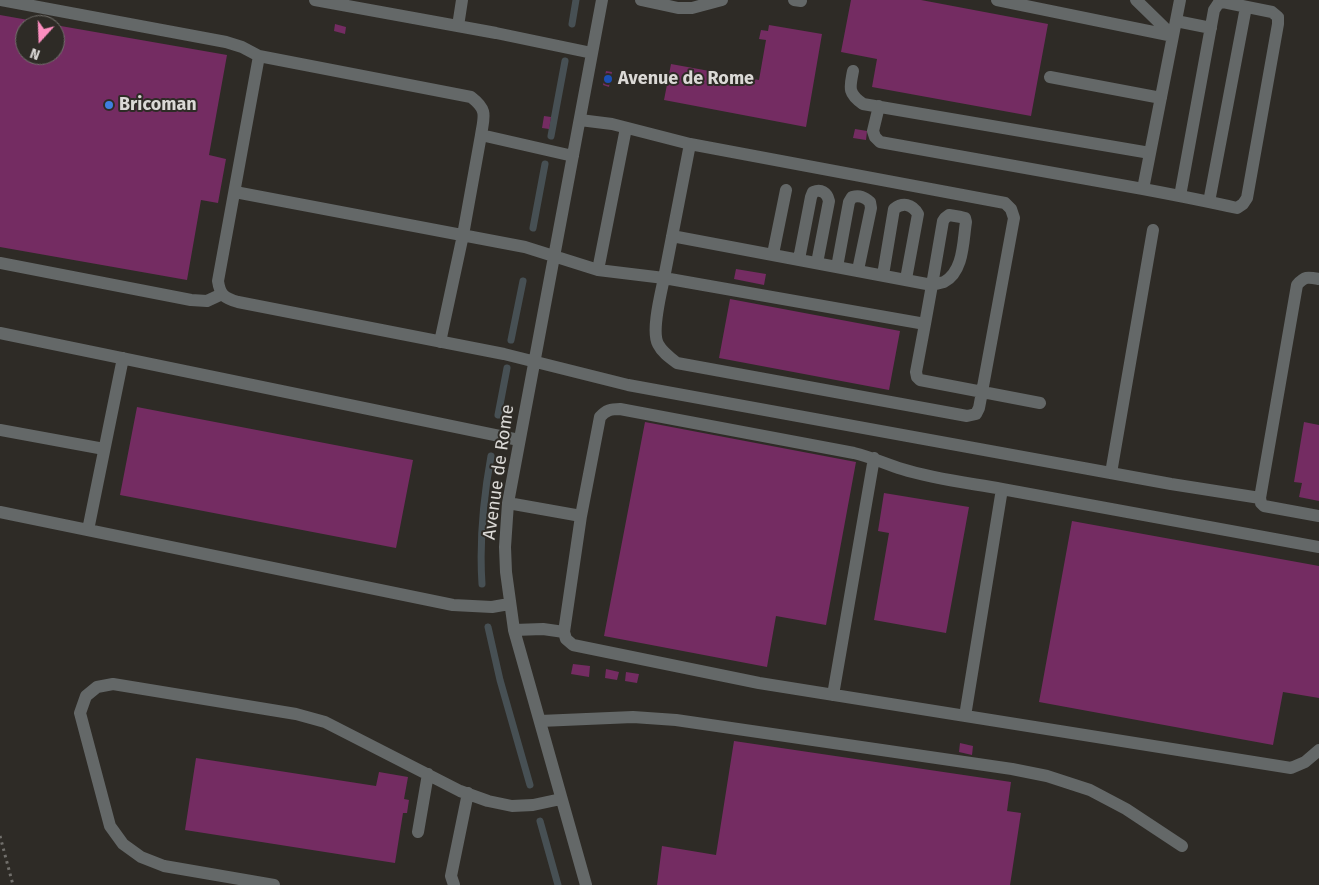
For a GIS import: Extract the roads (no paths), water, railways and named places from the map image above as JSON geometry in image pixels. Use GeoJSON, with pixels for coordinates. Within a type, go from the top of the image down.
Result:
{"type":"FeatureCollection","features":[{"type":"Feature","properties":{"kind":"street"},"geometry":{"type":"LineString","coordinates":[[1,0],[226,42],[242,47],[259,56],[471,96],[480,104],[484,112],[463,235],[440,342]]}},
{"type":"Feature","properties":{"kind":"street"},"geometry":{"type":"LineString","coordinates":[[315,0],[592,53]]}},
{"type":"Feature","properties":{"kind":"street"},"geometry":{"type":"LineString","coordinates":[[458,26],[462,0]]}},
{"type":"Feature","properties":{"kind":"street","name":"Avenue de Rome"},"geometry":{"type":"LineString","coordinates":[[586,885],[514,630],[509,604],[505,547],[508,503],[519,440],[602,0]]}},
{"type":"Feature","properties":{"kind":"street"},"geometry":{"type":"LineString","coordinates":[[641,0],[678,8],[692,8],[722,0]]}},
{"type":"Feature","properties":{"kind":"street"},"geometry":{"type":"LineString","coordinates":[[998,0],[1173,36]]}},
{"type":"Feature","properties":{"kind":"street"},"geometry":{"type":"LineString","coordinates":[[1136,0],[1173,36]]}},
{"type":"Feature","properties":{"kind":"street"},"geometry":{"type":"LineString","coordinates":[[1143,189],[1180,0]]}},
{"type":"Feature","properties":{"kind":"street"},"geometry":{"type":"LineString","coordinates":[[879,106],[873,131],[875,137],[880,142],[1143,189],[1237,208],[1247,198],[1278,24],[1278,17],[1272,12],[1223,2],[1218,4],[1214,10],[1180,196]]}},
{"type":"Feature","properties":{"kind":"street"},"geometry":{"type":"LineString","coordinates":[[1210,202],[1246,7]]}},
{"type":"Feature","properties":{"kind":"street"},"geometry":{"type":"LineString","coordinates":[[1176,21],[1211,28]]}},
{"type":"Feature","properties":{"kind":"street"},"geometry":{"type":"LineString","coordinates":[[259,56],[218,280],[219,288],[228,300],[534,361],[628,385],[1111,473],[1260,498]]}},
{"type":"Feature","properties":{"kind":"street"},"geometry":{"type":"LineString","coordinates":[[853,71],[850,90],[855,98],[863,104],[1150,153]]}},
{"type":"Feature","properties":{"kind":"street"},"geometry":{"type":"LineString","coordinates":[[1050,77],[1161,98]]}},
{"type":"Feature","properties":{"kind":"street"},"geometry":{"type":"LineString","coordinates":[[580,120],[612,124],[690,144],[1005,203],[1011,210],[1014,218],[979,408],[976,414],[967,416],[677,363],[665,355],[657,342],[655,326],[690,144]]}},
{"type":"Feature","properties":{"kind":"street"},"geometry":{"type":"LineString","coordinates":[[598,270],[626,128]]}},
{"type":"Feature","properties":{"kind":"street"},"geometry":{"type":"LineString","coordinates":[[481,135],[573,156]]}},
{"type":"Feature","properties":{"kind":"street"},"geometry":{"type":"LineString","coordinates":[[773,254],[786,190]]}},
{"type":"Feature","properties":{"kind":"street"},"geometry":{"type":"LineString","coordinates":[[799,260],[811,197],[813,192],[818,190],[824,192],[828,201],[817,263]]}},
{"type":"Feature","properties":{"kind":"street"},"geometry":{"type":"LineString","coordinates":[[235,192],[525,246],[598,270],[664,278],[925,324]]}},
{"type":"Feature","properties":{"kind":"street"},"geometry":{"type":"LineString","coordinates":[[837,267],[849,202],[852,197],[859,196],[870,202],[871,208],[858,270]]}},
{"type":"Feature","properties":{"kind":"street"},"geometry":{"type":"LineString","coordinates":[[883,275],[894,209],[899,205],[907,204],[914,208],[918,214],[906,279]]}},
{"type":"Feature","properties":{"kind":"street"},"geometry":{"type":"LineString","coordinates":[[672,236],[932,285],[944,282],[951,277],[958,267],[961,257],[965,218],[949,215],[943,221],[932,285],[916,372],[917,377],[920,380],[1040,403]]}},
{"type":"Feature","properties":{"kind":"street"},"geometry":{"type":"LineString","coordinates":[[1111,473],[1153,230]]}},
{"type":"Feature","properties":{"kind":"street"},"geometry":{"type":"LineString","coordinates":[[0,263],[192,300],[207,300],[222,294]]}},
{"type":"Feature","properties":{"kind":"street"},"geometry":{"type":"LineString","coordinates":[[1319,279],[1310,277],[1302,279],[1297,285],[1260,498],[1264,506],[1319,516]]}},
{"type":"Feature","properties":{"kind":"street"},"geometry":{"type":"LineString","coordinates":[[0,333],[519,440]]}},
{"type":"Feature","properties":{"kind":"street"},"geometry":{"type":"LineString","coordinates":[[88,530],[123,358]]}},
{"type":"Feature","properties":{"kind":"street"},"geometry":{"type":"LineString","coordinates":[[1319,547],[924,475],[854,453],[620,409],[610,410],[604,412],[600,417],[581,516],[564,632],[566,639],[572,645],[759,683],[1291,768],[1305,762],[1319,750]]}},
{"type":"Feature","properties":{"kind":"street"},"geometry":{"type":"LineString","coordinates":[[0,430],[104,449]]}},
{"type":"Feature","properties":{"kind":"street"},"geometry":{"type":"LineString","coordinates":[[833,695],[874,458]]}},
{"type":"Feature","properties":{"kind":"street"},"geometry":{"type":"LineString","coordinates":[[965,716],[1002,489]]}},
{"type":"Feature","properties":{"kind":"street"},"geometry":{"type":"LineString","coordinates":[[508,503],[581,516]]}},
{"type":"Feature","properties":{"kind":"street"},"geometry":{"type":"LineString","coordinates":[[0,512],[453,605],[473,607],[509,604]]}},
{"type":"Feature","properties":{"kind":"street"},"geometry":{"type":"LineString","coordinates":[[514,630],[543,628],[564,632]]}},
{"type":"Feature","properties":{"kind":"street"},"geometry":{"type":"LineString","coordinates":[[274,885],[164,866],[141,857],[123,844],[110,826],[80,714],[86,696],[97,687],[112,684],[296,714],[325,722],[428,774],[488,801],[512,806],[533,805],[561,800]]}},
{"type":"Feature","properties":{"kind":"street"},"geometry":{"type":"LineString","coordinates":[[540,721],[633,717],[676,720],[1047,776],[1090,790],[1126,809],[1182,846]]}},
{"type":"Feature","properties":{"kind":"street"},"geometry":{"type":"LineString","coordinates":[[418,832],[428,774]]}},
{"type":"Feature","properties":{"kind":"street"},"geometry":{"type":"LineString","coordinates":[[454,885],[451,876],[468,793]]}},
{"type":"Feature","properties":{"kind":"waterway"},"geometry":{"type":"LineString","coordinates":[[572,24],[576,0]]}},
{"type":"Feature","properties":{"kind":"waterway"},"geometry":{"type":"LineString","coordinates":[[551,136],[565,61]]}},
{"type":"Feature","properties":{"kind":"waterway"},"geometry":{"type":"LineString","coordinates":[[533,228],[545,164]]}},
{"type":"Feature","properties":{"kind":"waterway"},"geometry":{"type":"LineString","coordinates":[[511,340],[523,281]]}},
{"type":"Feature","properties":{"kind":"waterway"},"geometry":{"type":"LineString","coordinates":[[498,415],[507,368]]}},
{"type":"Feature","properties":{"kind":"waterway"},"geometry":{"type":"LineString","coordinates":[[482,584],[482,520],[491,456]]}},
{"type":"Feature","properties":{"kind":"waterway"},"geometry":{"type":"LineString","coordinates":[[488,627],[500,680],[530,785]]}},
{"type":"Feature","properties":{"kind":"waterway"},"geometry":{"type":"LineString","coordinates":[[540,821],[558,885]]}},
{"type":"Feature","properties":{"kind":"place","name":"Avenue de Rome"},"geometry":{"type":"Point","coordinates":[608,79]}},
{"type":"Feature","properties":{"kind":"place","name":"Bricoman"},"geometry":{"type":"Point","coordinates":[109,105]}}]}
